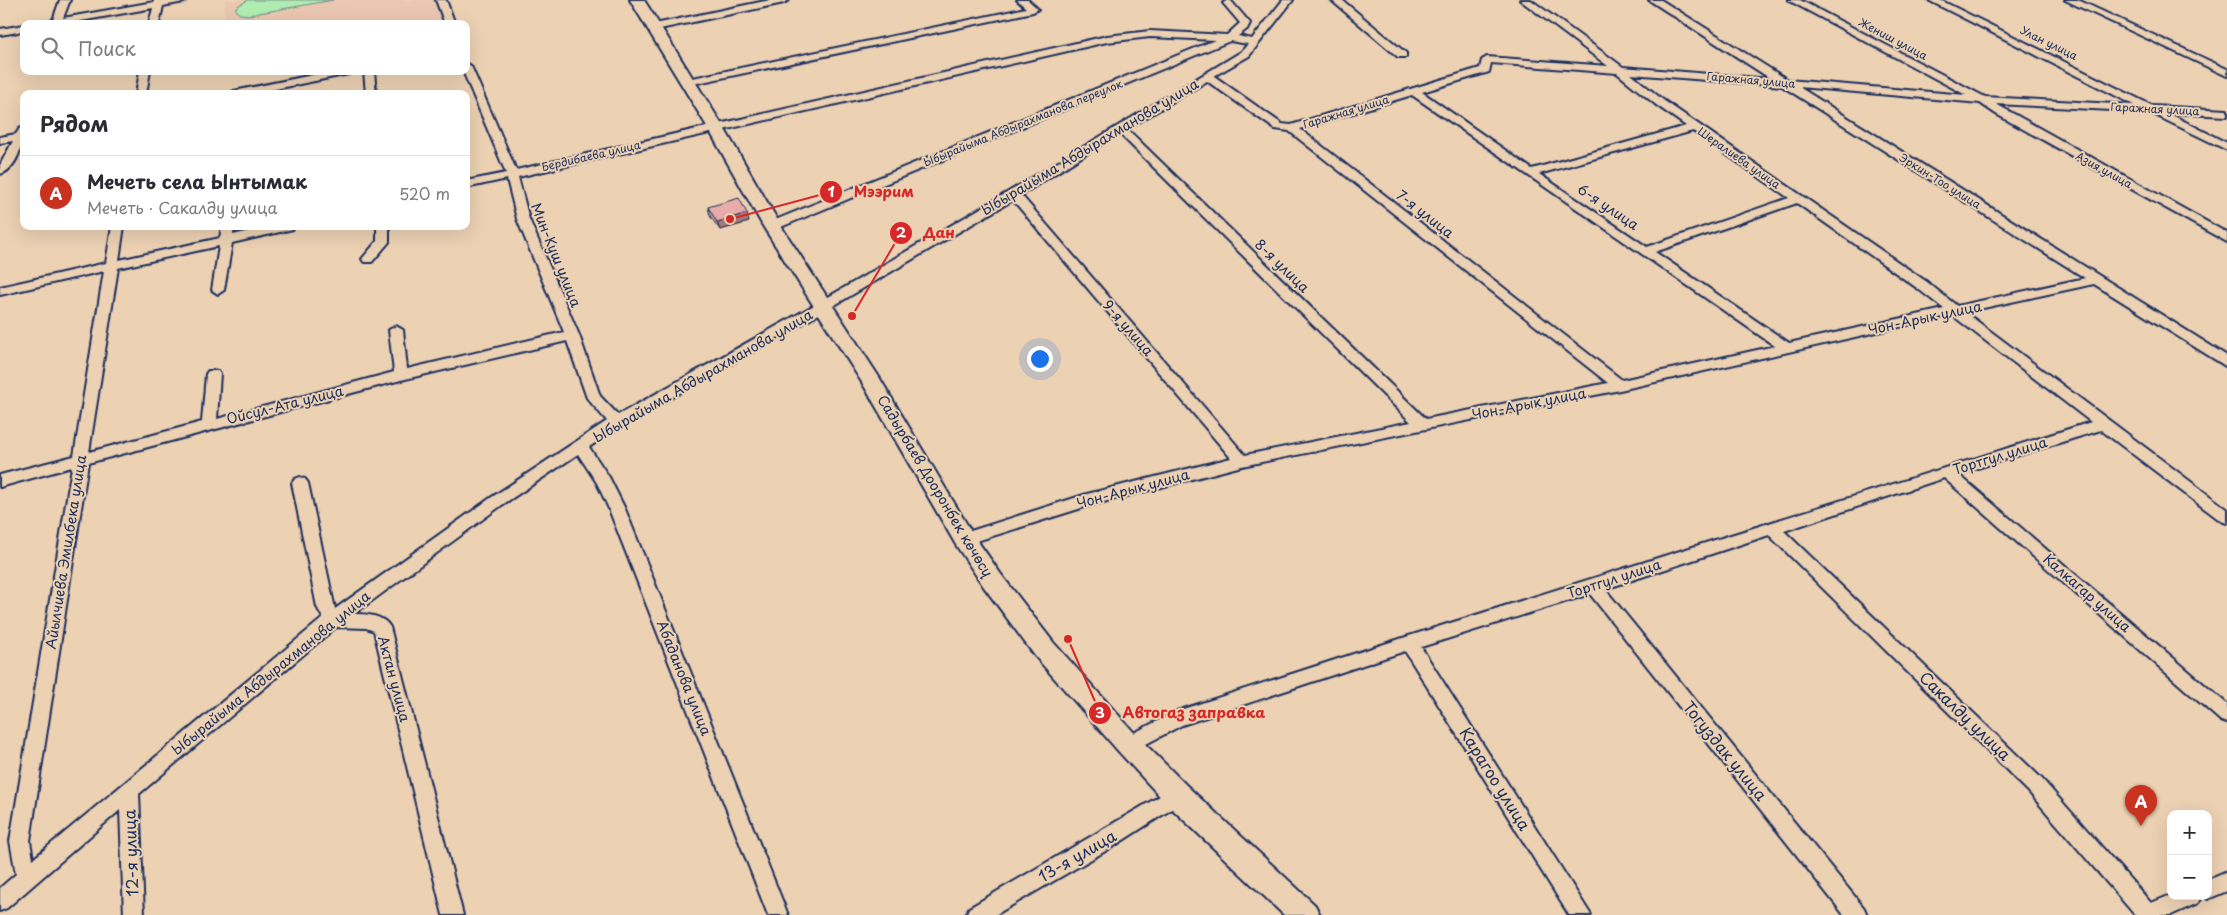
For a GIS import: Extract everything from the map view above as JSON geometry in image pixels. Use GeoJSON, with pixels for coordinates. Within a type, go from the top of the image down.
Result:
{"type":"FeatureCollection","features":[{"type":"Feature","properties":{"kind":"main road","name":"Садырбаев Дооронбек көчөсү"},"geometry":{"type":"LineString","coordinates":[[637,0],[716,128],[772,226],[872,382],[964,539],[992,580],[1044,649],[1129,745],[1177,795],[1305,915]]}},
{"type":"Feature","properties":{"kind":"street"},"geometry":{"type":"LineString","coordinates":[[55,20],[65,0]]}},
{"type":"Feature","properties":{"kind":"street"},"geometry":{"type":"LineString","coordinates":[[68,20],[158,2],[181,0]]}},
{"type":"Feature","properties":{"kind":"street"},"geometry":{"type":"LineString","coordinates":[[441,0],[448,20]]}},
{"type":"Feature","properties":{"kind":"street"},"geometry":{"type":"LineString","coordinates":[[655,27],[784,0]]}},
{"type":"Feature","properties":{"kind":"street"},"geometry":{"type":"LineString","coordinates":[[688,82],[1033,9],[1022,0]]}},
{"type":"Feature","properties":{"kind":"street","name":"Ыбырайыма Абдырахманова улица"},"geometry":{"type":"LineString","coordinates":[[0,901],[129,790],[333,620],[496,501],[581,447],[616,422],[823,306],[1014,194],[1120,128],[1245,54],[1288,0]]}},
{"type":"Feature","properties":{"kind":"street"},"geometry":{"type":"LineString","coordinates":[[1336,0],[1402,55]]}},
{"type":"Feature","properties":{"kind":"street","name":"Шералиева улица"},"geometry":{"type":"LineString","coordinates":[[1525,0],[1620,70],[1658,102],[1898,268],[2227,517]]}},
{"type":"Feature","properties":{"kind":"street","name":"Эркин-Тоо улица"},"geometry":{"type":"LineString","coordinates":[[1654,0],[2227,362]]}},
{"type":"Feature","properties":{"kind":"street","name":"Жениш улица"},"geometry":{"type":"LineString","coordinates":[[1792,0],[1983,100]]}},
{"type":"Feature","properties":{"kind":"street","name":"Улан улица"},"geometry":{"type":"LineString","coordinates":[[1933,0],[2227,147]]}},
{"type":"Feature","properties":{"kind":"street"},"geometry":{"type":"LineString","coordinates":[[2070,0],[2227,73]]}},
{"type":"Feature","properties":{"kind":"street"},"geometry":{"type":"LineString","coordinates":[[155,20],[158,2]]}},
{"type":"Feature","properties":{"kind":"street","name":"Ыбырайыма Абдырахманова переулок"},"geometry":{"type":"LineString","coordinates":[[772,226],[1229,38],[1244,27],[1245,23],[1228,3]]}},
{"type":"Feature","properties":{"kind":"street"},"geometry":{"type":"LineString","coordinates":[[0,32],[20,29]]}},
{"type":"Feature","properties":{"kind":"street","name":"Бердибаева улица"},"geometry":{"type":"LineString","coordinates":[[470,184],[1107,39],[1150,34],[1229,38],[1255,42]]}},
{"type":"Feature","properties":{"kind":"street","name":"Гаражная улица"},"geometry":{"type":"LineString","coordinates":[[1292,128],[1485,70],[1487,60],[1983,100],[2227,113]]}},
{"type":"Feature","properties":{"kind":"street"},"geometry":{"type":"LineString","coordinates":[[142,90],[144,75]]}},
{"type":"Feature","properties":{"kind":"street"},"geometry":{"type":"LineString","coordinates":[[254,90],[329,75]]}},
{"type":"Feature","properties":{"kind":"street"},"geometry":{"type":"LineString","coordinates":[[369,75],[371,90]]}},
{"type":"Feature","properties":{"kind":"street","name":"Мин-Куш улица"},"geometry":{"type":"LineString","coordinates":[[470,75],[512,174],[523,219],[572,335],[594,398],[616,422]]}},
{"type":"Feature","properties":{"kind":"street","name":"7-я улица"},"geometry":{"type":"LineString","coordinates":[[1207,76],[1279,127],[1292,128],[1620,386]]}},
{"type":"Feature","properties":{"kind":"street","name":"6-я улица"},"geometry":{"type":"LineString","coordinates":[[1413,91],[1786,347]]}},
{"type":"Feature","properties":{"kind":"street","name":"Азия улица"},"geometry":{"type":"LineString","coordinates":[[1983,100],[2227,238]]}},
{"type":"Feature","properties":{"kind":"street"},"geometry":{"type":"LineString","coordinates":[[1530,173],[1695,127]]}},
{"type":"Feature","properties":{"kind":"street","name":"8-я улица"},"geometry":{"type":"LineString","coordinates":[[1120,128],[1424,425]]}},
{"type":"Feature","properties":{"kind":"street"},"geometry":{"type":"LineString","coordinates":[[0,140],[20,135]]}},
{"type":"Feature","properties":{"kind":"street"},"geometry":{"type":"LineString","coordinates":[[0,171],[5,167],[20,140]]}},
{"type":"Feature","properties":{"kind":"street","name":"9-я улица"},"geometry":{"type":"LineString","coordinates":[[1014,194],[1242,461]]}},
{"type":"Feature","properties":{"kind":"street"},"geometry":{"type":"LineString","coordinates":[[1647,251],[1798,199]]}},
{"type":"Feature","properties":{"kind":"street","name":"Айылчиева Эмилбека улица"},"geometry":{"type":"LineString","coordinates":[[27,878],[20,841],[117,230]]}},
{"type":"Feature","properties":{"kind":"street"},"geometry":{"type":"LineString","coordinates":[[218,290],[227,230]]}},
{"type":"Feature","properties":{"kind":"street"},"geometry":{"type":"LineString","coordinates":[[0,291],[271,230]]}},
{"type":"Feature","properties":{"kind":"street"},"geometry":{"type":"LineString","coordinates":[[368,259],[383,242],[382,230]]}},
{"type":"Feature","properties":{"kind":"street","name":"Чон-Арык улица"},"geometry":{"type":"LineString","coordinates":[[964,539],[1087,500],[1242,461],[1620,386],[1786,347],[1956,312],[2097,279]]}},
{"type":"Feature","properties":{"kind":"street"},"geometry":{"type":"LineString","coordinates":[[396,330],[401,375]]}},
{"type":"Feature","properties":{"kind":"street","name":"Ойсул-Ата улица"},"geometry":{"type":"LineString","coordinates":[[0,481],[209,424],[401,375],[572,335]]}},
{"type":"Feature","properties":{"kind":"street"},"geometry":{"type":"LineString","coordinates":[[209,424],[213,374]]}},
{"type":"Feature","properties":{"kind":"street","name":"Тортгул улица"},"geometry":{"type":"LineString","coordinates":[[1129,745],[1177,719],[1946,472],[2104,424]]}},
{"type":"Feature","properties":{"kind":"street","name":"Абаданова улица"},"geometry":{"type":"LineString","coordinates":[[581,447],[604,481],[617,509],[778,915]]}},
{"type":"Feature","properties":{"kind":"street","name":"Калкагар улица"},"geometry":{"type":"LineString","coordinates":[[1946,472],[2227,715]]}},
{"type":"Feature","properties":{"kind":"street"},"geometry":{"type":"LineString","coordinates":[[300,483],[326,607],[333,620]]}},
{"type":"Feature","properties":{"kind":"street","name":"Сакалду улица"},"geometry":{"type":"LineString","coordinates":[[1771,528],[2035,785],[2148,915]]}},
{"type":"Feature","properties":{"kind":"street","name":"Тогуздак улица"},"geometry":{"type":"LineString","coordinates":[[1593,586],[1857,915]]}},
{"type":"Feature","properties":{"kind":"street","name":"Актан улица"},"geometry":{"type":"LineString","coordinates":[[333,620],[368,621],[381,627],[453,915]]}},
{"type":"Feature","properties":{"kind":"street","name":"Карагоо улица"},"geometry":{"type":"LineString","coordinates":[[1409,643],[1581,915]]}},
{"type":"Feature","properties":{"kind":"street","name":"12-я улица"},"geometry":{"type":"LineString","coordinates":[[129,790],[134,915]]}},
{"type":"Feature","properties":{"kind":"street","name":"13-я улица"},"geometry":{"type":"LineString","coordinates":[[976,915],[1107,839],[1177,795]]}},
{"type":"Feature","properties":{"kind":"street"},"geometry":{"type":"LineString","coordinates":[[2212,887],[2227,881]]}},
{"type":"Feature","properties":{"kind":"street"},"geometry":{"type":"LineString","coordinates":[[2148,915],[2182,900]]}},
{"type":"Feature","properties":{"kind":"shaded area"},"geometry":{"type":"Polygon","coordinates":[[[225,0],[435,0],[442,20],[225,20],[225,0]]]}},
{"type":"Feature","properties":{"kind":"green space"},"geometry":{"type":"Polygon","coordinates":[[[248,0],[333,0],[248,15],[240,14],[236,11],[236,7],[248,0]]]}},
{"type":"Feature","properties":{"kind":"building"},"geometry":{"type":"Polygon","coordinates":[[[739,198],[747,213],[717,222],[708,207],[739,198]]]}},
{"type":"Feature","properties":{"kind":"place","name":"Мээрим"},"geometry":{"type":"Point","coordinates":[730,219]}},
{"type":"Feature","properties":{"kind":"place","name":"Дан"},"geometry":{"type":"Point","coordinates":[852,316]}},
{"type":"Feature","properties":{"kind":"place","name":"Автогаз заправка"},"geometry":{"type":"Point","coordinates":[1068,639]}},
{"type":"Feature","properties":{"kind":"place","name":"Мечеть села Ынтымак"},"geometry":{"type":"Point","coordinates":[2141,826]}}]}
